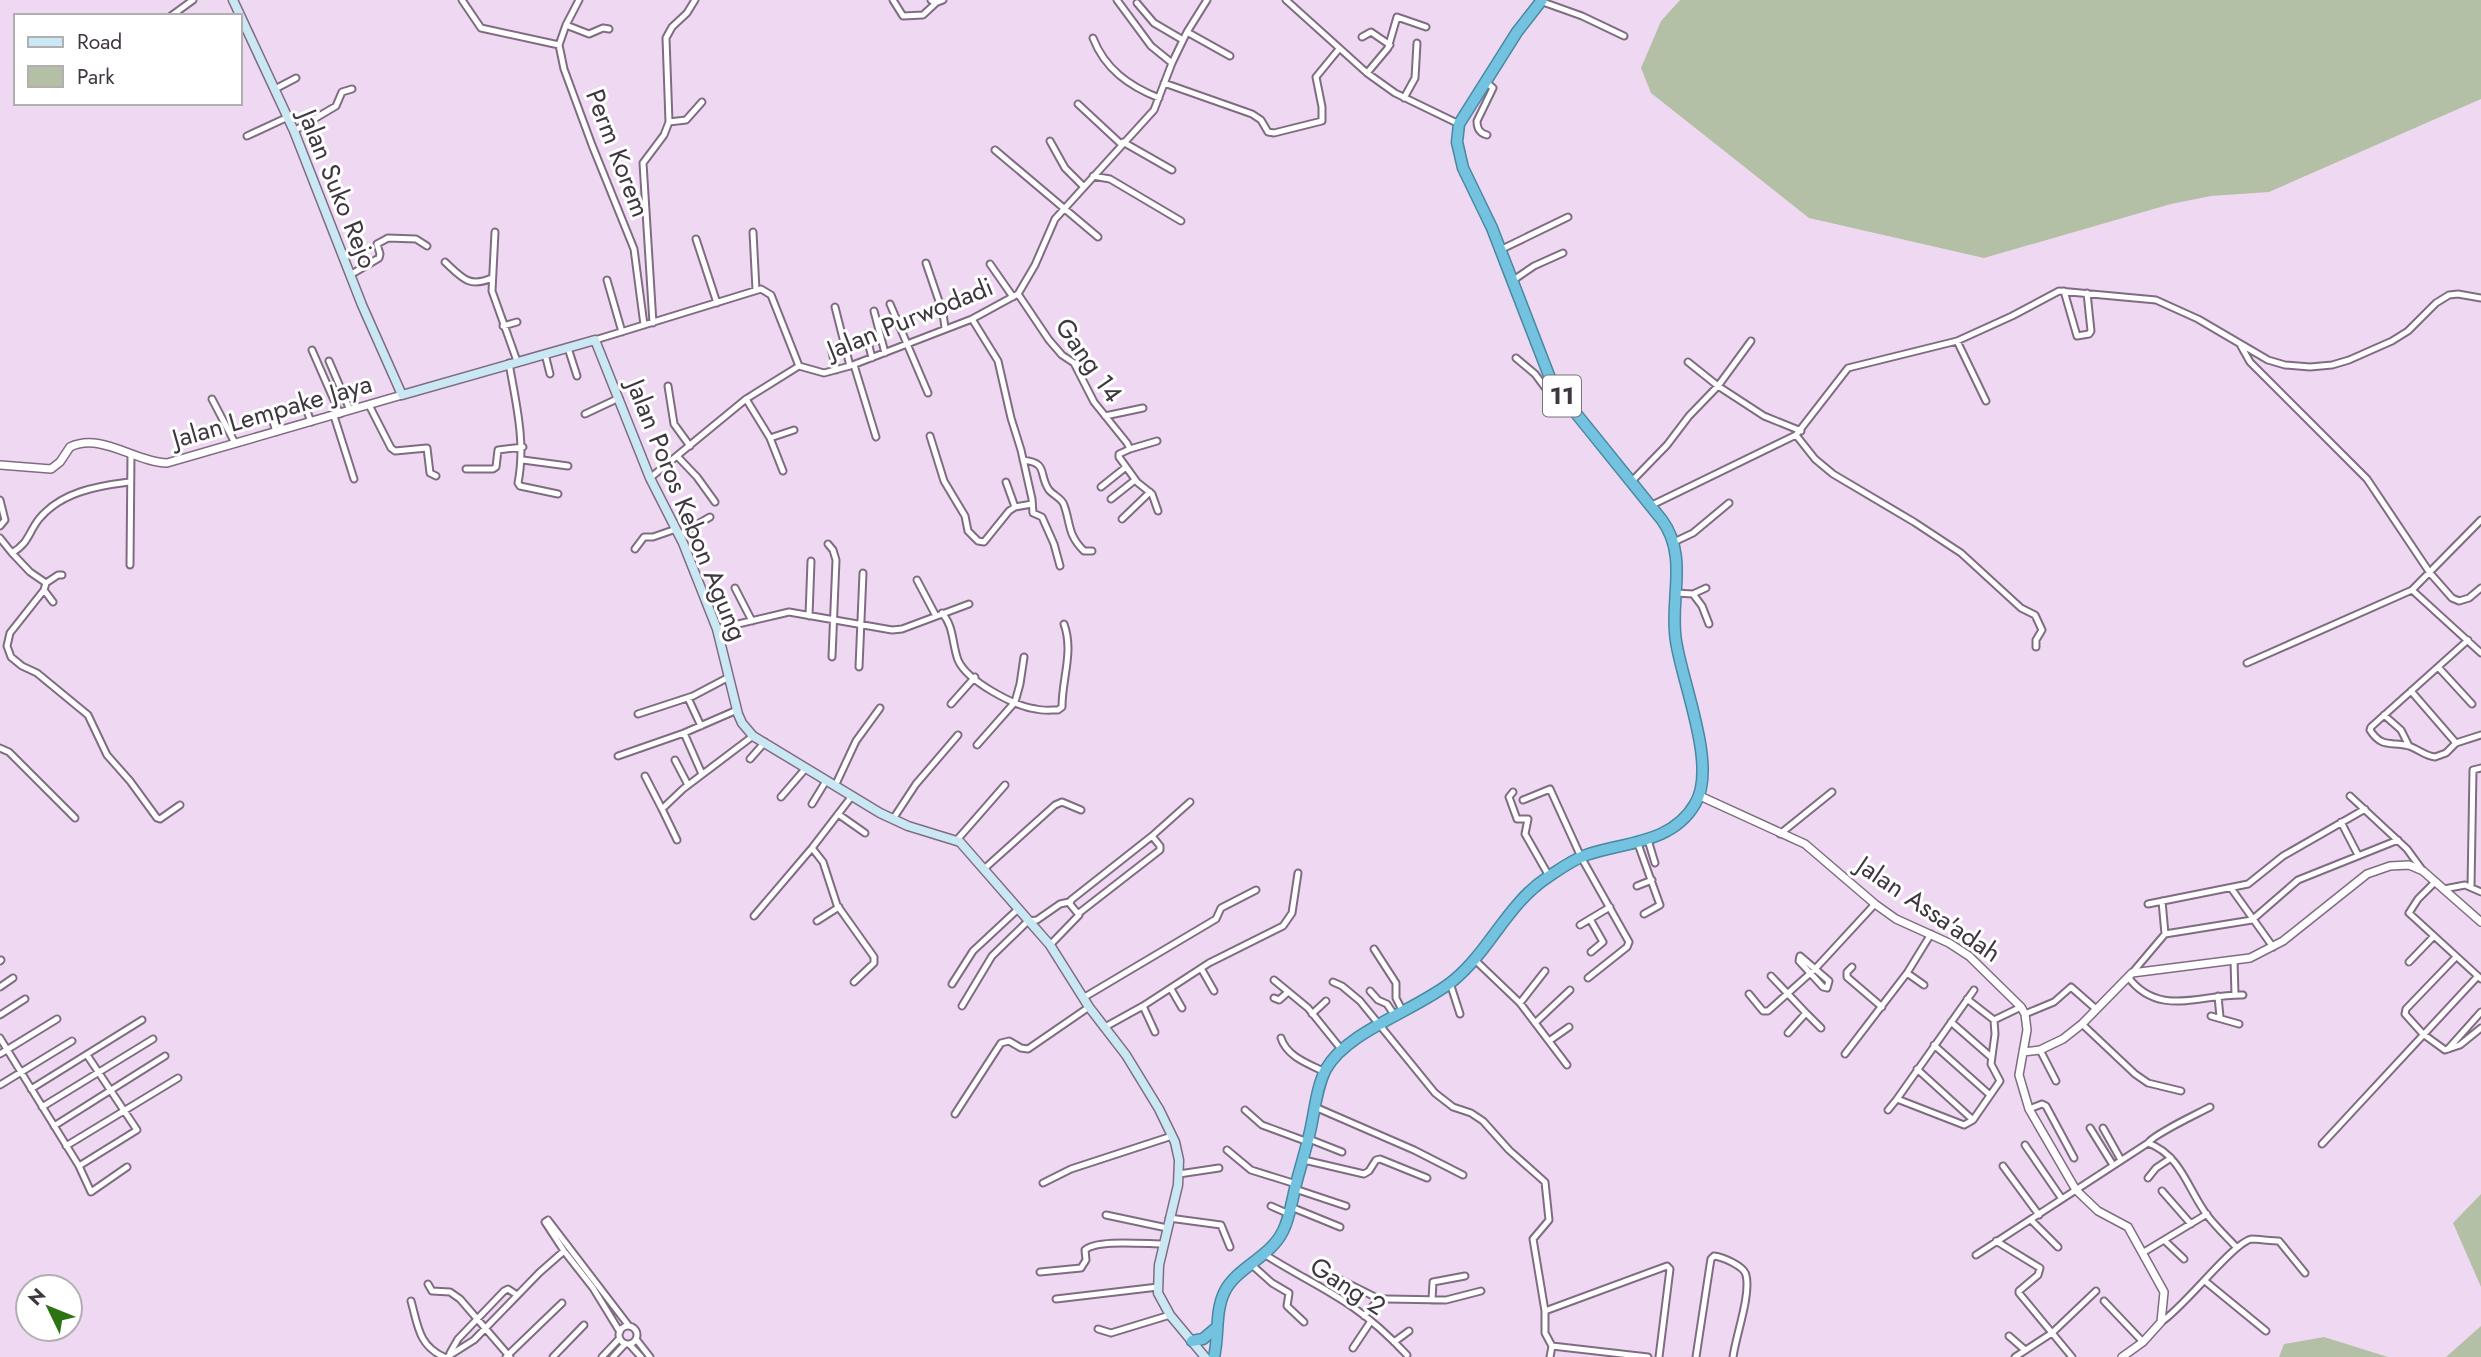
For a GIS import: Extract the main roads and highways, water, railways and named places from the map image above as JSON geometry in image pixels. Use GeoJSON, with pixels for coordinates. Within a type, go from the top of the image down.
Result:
{"type":"FeatureCollection","features":[{"type":"Feature","properties":{"kind":"highway","name":"11"},"geometry":{"type":"LineString","coordinates":[[1217,1327],[1224,1293],[1236,1278],[1281,1236],[1304,1160],[1325,1072],[1341,1049],[1450,983],[1473,959],[1510,911],[1549,876],[1581,857],[1648,840],[1682,820],[1700,796],[1703,765],[1675,639],[1677,559],[1674,542],[1666,525],[1550,378],[1500,250],[1464,168],[1457,142],[1460,124],[1517,32],[1541,1]]}},
{"type":"Feature","properties":{"kind":"highway"},"geometry":{"type":"LineString","coordinates":[[1192,1341],[1203,1339],[1217,1327]]}},
{"type":"Feature","properties":{"kind":"highway"},"geometry":{"type":"LineString","coordinates":[[1213,1356],[1217,1327]]}},
{"type":"Feature","properties":{"kind":"main road","name":"Jalan Suko Rejo"},"geometry":{"type":"LineString","coordinates":[[242,19],[294,131],[350,275],[401,395],[513,362]]}},
{"type":"Feature","properties":{"kind":"main road","name":"Jalan Poros Kebon Agung"},"geometry":{"type":"LineString","coordinates":[[513,362],[595,340],[650,478],[678,532],[717,629],[737,710],[742,723],[753,736],[893,819],[963,845],[1050,945],[1089,1007],[1133,1066],[1172,1136],[1179,1160],[1179,1174],[1159,1265],[1158,1287],[1160,1299],[1170,1315],[1192,1341]]}},
{"type":"Feature","properties":{"kind":"main road"},"geometry":{"type":"LineString","coordinates":[[1192,1341],[1213,1356]]}}]}
